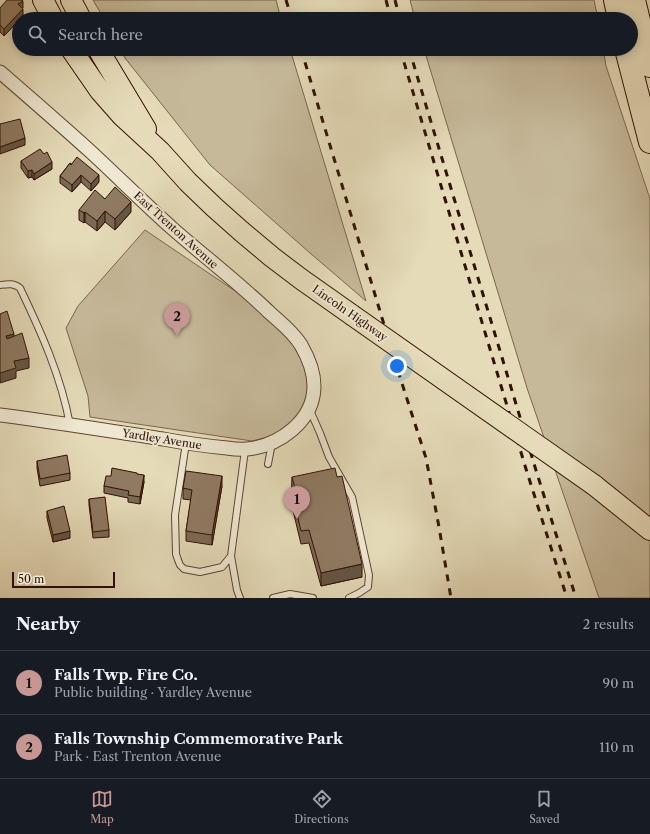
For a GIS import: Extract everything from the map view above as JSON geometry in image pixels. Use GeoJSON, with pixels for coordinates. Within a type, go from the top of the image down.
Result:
{"type":"FeatureCollection","features":[{"type":"Feature","properties":{"kind":"highway"},"geometry":{"type":"LineString","coordinates":[[614,0],[617,12]]}},
{"type":"Feature","properties":{"kind":"highway"},"geometry":{"type":"LineString","coordinates":[[634,0],[637,12]]}},
{"type":"Feature","properties":{"kind":"highway"},"geometry":{"type":"LineString","coordinates":[[638,16],[650,66]]}},
{"type":"Feature","properties":{"kind":"highway"},"geometry":{"type":"LineString","coordinates":[[628,56],[650,142]]}},
{"type":"Feature","properties":{"kind":"main road"},"geometry":{"type":"LineString","coordinates":[[43,0],[49,12]]}},
{"type":"Feature","properties":{"kind":"main road"},"geometry":{"type":"LineString","coordinates":[[72,0],[78,12]]}},
{"type":"Feature","properties":{"kind":"main road","name":"Lincoln Highway"},"geometry":{"type":"LineString","coordinates":[[76,56],[100,91],[122,116],[160,151],[188,182],[241,231],[301,279],[594,485],[650,530]]}},
{"type":"Feature","properties":{"kind":"main road","name":"Lincoln Highway"},"geometry":{"type":"LineString","coordinates":[[102,56],[160,151]]}},
{"type":"Feature","properties":{"kind":"main road","name":"Lincoln Highway"},"geometry":{"type":"LineString","coordinates":[[594,485],[650,518]]}},
{"type":"Feature","properties":{"kind":"street","name":"East Trenton Avenue"},"geometry":{"type":"LineString","coordinates":[[0,72],[91,152],[172,228],[258,301],[292,333],[300,343],[309,360],[313,373],[313,399],[309,408]]}},
{"type":"Feature","properties":{"kind":"street","name":"Yardley Avenue"},"geometry":{"type":"LineString","coordinates":[[0,415],[210,447],[245,450],[260,447],[282,438],[294,429],[309,408]]}},
{"type":"Feature","properties":{"kind":"lane"},"geometry":{"type":"LineString","coordinates":[[0,285],[10,284],[16,285],[20,288],[38,327],[58,378],[70,425]]}},
{"type":"Feature","properties":{"kind":"lane"},"geometry":{"type":"LineString","coordinates":[[309,408],[329,457],[352,497],[369,575],[368,587],[349,598]]}},
{"type":"Feature","properties":{"kind":"lane"},"geometry":{"type":"LineString","coordinates":[[186,443],[175,515],[176,554],[178,560],[184,568],[200,572],[222,567],[231,556]]}},
{"type":"Feature","properties":{"kind":"lane"},"geometry":{"type":"LineString","coordinates":[[268,464],[272,443]]}},
{"type":"Feature","properties":{"kind":"lane"},"geometry":{"type":"LineString","coordinates":[[240,598],[237,590],[231,556],[245,450]]}},
{"type":"Feature","properties":{"kind":"lane"},"geometry":{"type":"LineString","coordinates":[[273,598],[290,594],[312,598]]}},
{"type":"Feature","properties":{"kind":"shaded area"},"geometry":{"type":"Polygon","coordinates":[[[93,0],[276,0],[279,12],[100,12],[93,0]]]}},
{"type":"Feature","properties":{"kind":"shaded area"},"geometry":{"type":"Polygon","coordinates":[[[410,0],[594,0],[597,12],[413,12],[410,0]]]}},
{"type":"Feature","properties":{"kind":"shaded area"},"geometry":{"type":"Polygon","coordinates":[[[124,56],[292,56],[366,301],[210,165],[124,56]]]}},
{"type":"Feature","properties":{"kind":"shaded area"},"geometry":{"type":"Polygon","coordinates":[[[426,56],[604,56],[606,66],[650,199],[650,598],[599,598],[527,388],[426,56]]]}},
{"type":"Feature","properties":{"kind":"shaded area"},"geometry":{"type":"Polygon","coordinates":[[[145,230],[247,299],[294,343],[306,363],[309,387],[304,407],[292,424],[272,436],[252,441],[90,417],[88,396],[66,328],[78,306],[145,230]]]}},
{"type":"Feature","properties":{"kind":"building"},"geometry":{"type":"Polygon","coordinates":[[[7,0],[23,1],[18,4],[23,9],[20,12],[12,12],[12,21],[4,29],[0,25],[0,8],[7,0]]]}},
{"type":"Feature","properties":{"kind":"building"},"geometry":{"type":"Polygon","coordinates":[[[20,119],[25,138],[0,147],[0,124],[20,119]]]}},
{"type":"Feature","properties":{"kind":"building"},"geometry":{"type":"Polygon","coordinates":[[[40,149],[44,154],[47,152],[52,162],[34,174],[32,170],[28,171],[21,161],[40,149]]]}},
{"type":"Feature","properties":{"kind":"building"},"geometry":{"type":"Polygon","coordinates":[[[77,157],[99,175],[91,184],[81,175],[72,185],[60,176],[70,163],[71,165],[77,157]]]}},
{"type":"Feature","properties":{"kind":"building"},"geometry":{"type":"Polygon","coordinates":[[[115,187],[131,202],[115,219],[105,211],[97,221],[85,212],[84,213],[79,210],[95,190],[105,199],[115,187]]]}},
{"type":"Feature","properties":{"kind":"building"},"geometry":{"type":"Polygon","coordinates":[[[7,311],[14,334],[6,336],[7,339],[22,333],[29,358],[14,361],[16,368],[0,373],[0,314],[7,311]]]}},
{"type":"Feature","properties":{"kind":"building"},"geometry":{"type":"Polygon","coordinates":[[[67,455],[70,473],[40,479],[37,461],[67,455]]]}},
{"type":"Feature","properties":{"kind":"building"},"geometry":{"type":"Polygon","coordinates":[[[112,468],[144,475],[140,497],[128,495],[129,491],[104,486],[106,476],[111,476],[112,468]]]}},
{"type":"Feature","properties":{"kind":"building"},"geometry":{"type":"Polygon","coordinates":[[[335,468],[337,477],[342,476],[362,564],[321,573],[309,530],[301,531],[291,489],[295,488],[292,477],[335,468]]]}},
{"type":"Feature","properties":{"kind":"building"},"geometry":{"type":"Polygon","coordinates":[[[186,471],[222,476],[212,535],[186,531],[192,490],[183,488],[186,471]]]}},
{"type":"Feature","properties":{"kind":"building"},"geometry":{"type":"Polygon","coordinates":[[[105,497],[109,530],[93,532],[89,499],[105,497]]]}},
{"type":"Feature","properties":{"kind":"building"},"geometry":{"type":"Polygon","coordinates":[[[64,506],[70,531],[53,535],[47,511],[64,506]]]}},
{"type":"Feature","properties":{"kind":"railway"},"geometry":{"type":"LineString","coordinates":[[286,0],[290,12]]}},
{"type":"Feature","properties":{"kind":"railway"},"geometry":{"type":"LineString","coordinates":[[386,0],[389,12]]}},
{"type":"Feature","properties":{"kind":"railway"},"geometry":{"type":"LineString","coordinates":[[395,0],[398,12]]}},
{"type":"Feature","properties":{"kind":"railway"},"geometry":{"type":"LineString","coordinates":[[303,56],[398,371],[426,458],[451,598]]}},
{"type":"Feature","properties":{"kind":"railway"},"geometry":{"type":"LineString","coordinates":[[402,56],[526,469],[567,598]]}},
{"type":"Feature","properties":{"kind":"railway"},"geometry":{"type":"LineString","coordinates":[[411,56],[576,598]]}},
{"type":"Feature","properties":{"kind":"place","name":"Falls Township Commemorative Park"},"geometry":{"type":"Point","coordinates":[177,336]}},
{"type":"Feature","properties":{"kind":"place","name":"Falls Twp. Fire Co."},"geometry":{"type":"Point","coordinates":[297,519]}}]}
